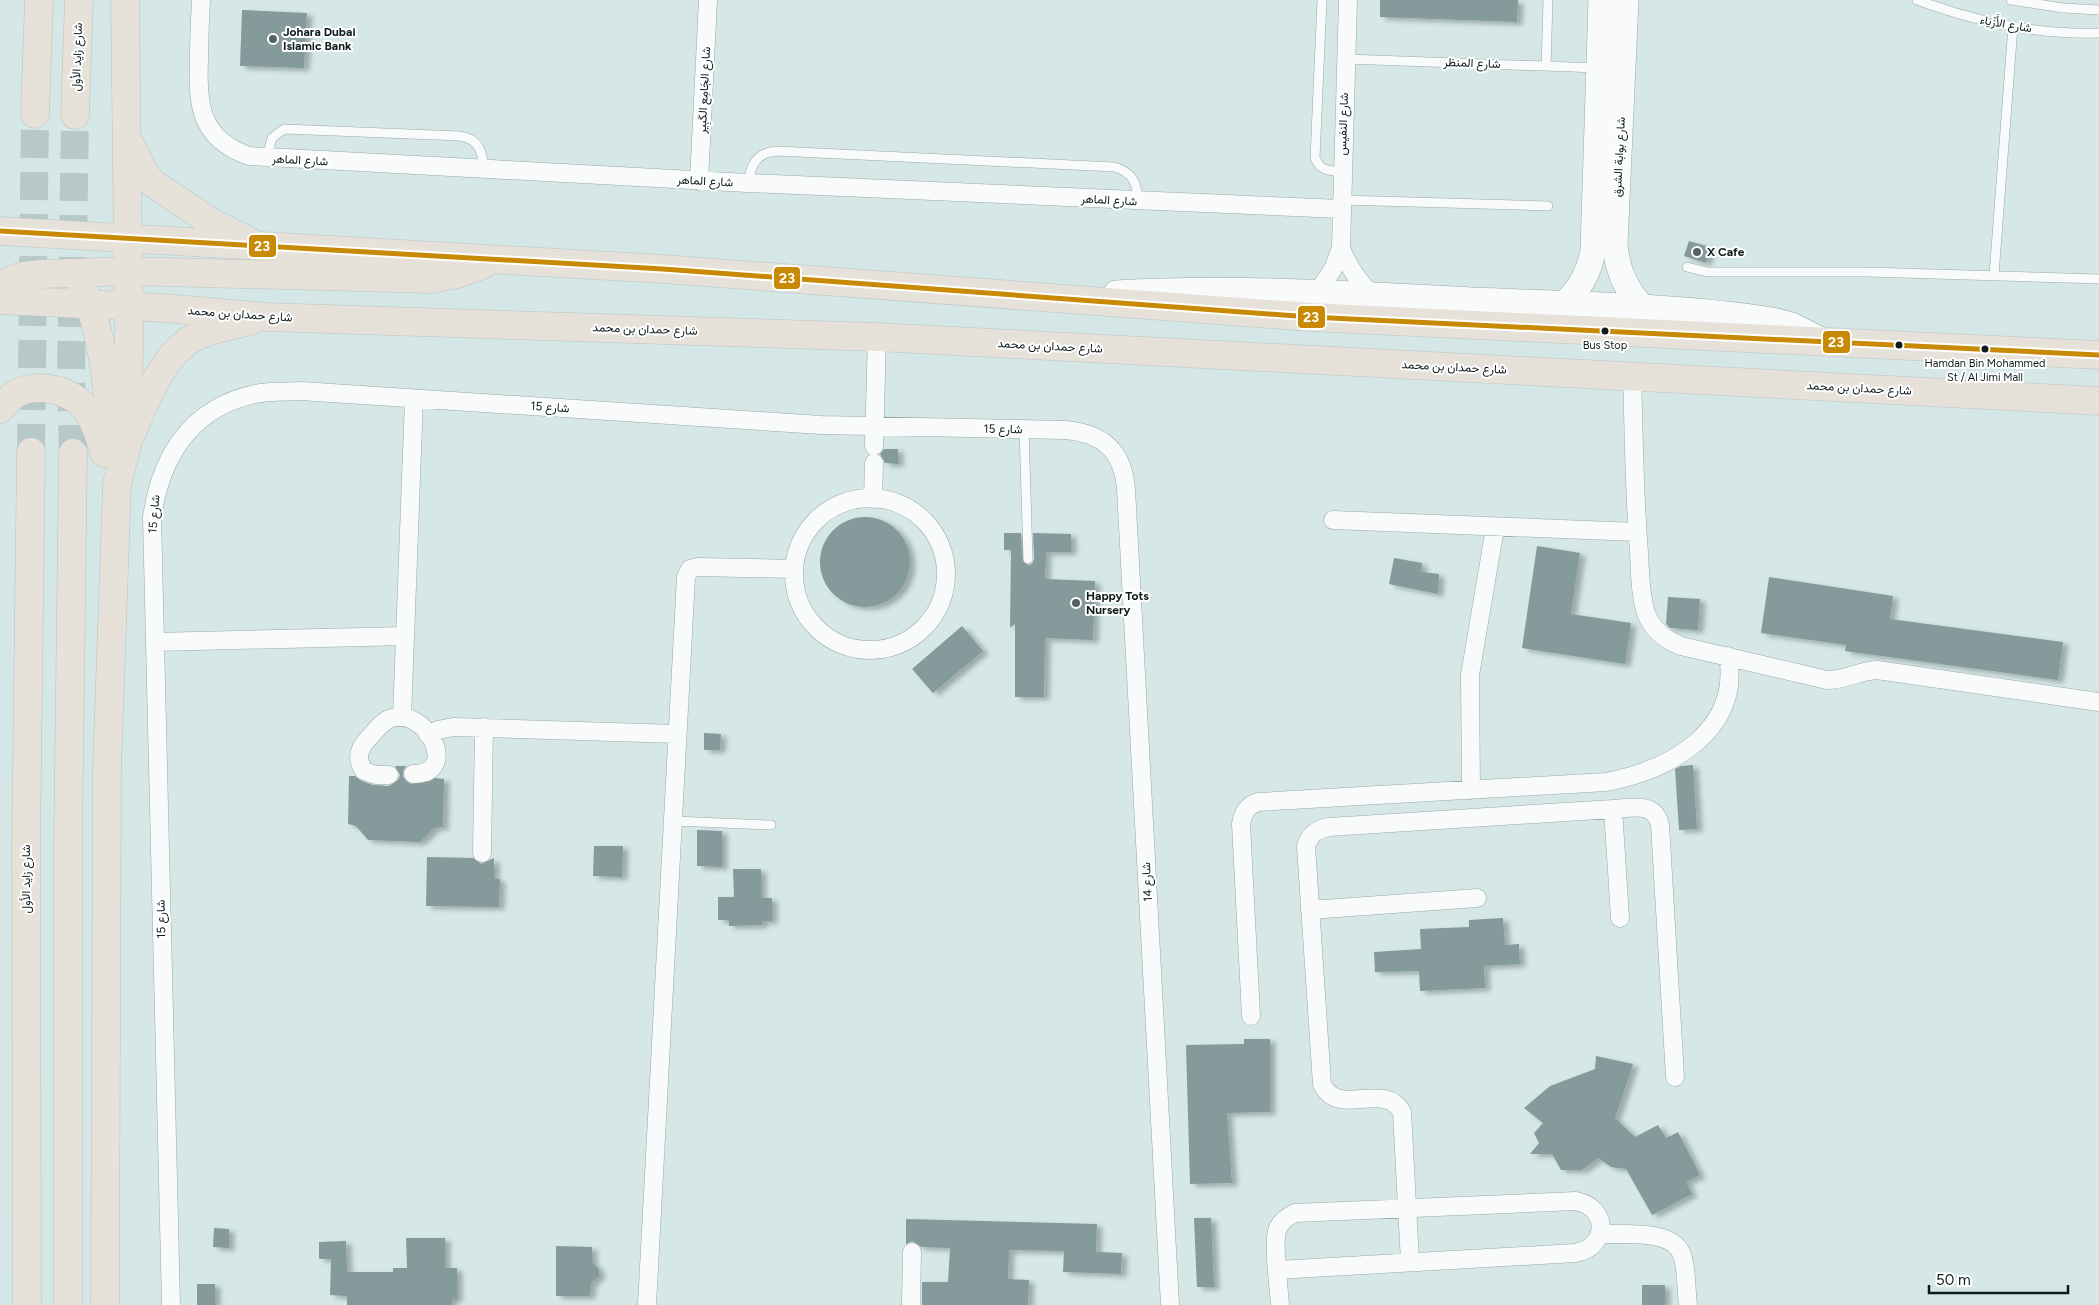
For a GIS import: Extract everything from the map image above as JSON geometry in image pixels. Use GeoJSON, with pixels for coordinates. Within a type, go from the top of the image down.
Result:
{"type":"FeatureCollection","features":[{"type":"Feature","properties":{"kind":"main road"},"geometry":{"type":"LineString","coordinates":[[35,114],[39,0]]}},
{"type":"Feature","properties":{"kind":"main road","name":"شارع زايد الأول"},"geometry":{"type":"LineString","coordinates":[[75,115],[79,0]]}},
{"type":"Feature","properties":{"kind":"main road"},"geometry":{"type":"LineString","coordinates":[[125,0],[128,441]]}},
{"type":"Feature","properties":{"kind":"main road"},"geometry":{"type":"LineString","coordinates":[[127,140],[146,174],[154,184],[209,221],[262,247]]}},
{"type":"Feature","properties":{"kind":"main road"},"geometry":{"type":"LineString","coordinates":[[0,232],[663,269],[1310,316],[2099,355]]}},
{"type":"Feature","properties":{"kind":"main road"},"geometry":{"type":"LineString","coordinates":[[0,232],[38,243],[60,256],[73,269],[90,304],[106,374],[117,484],[107,768],[105,1305]]}},
{"type":"Feature","properties":{"kind":"main road"},"geometry":{"type":"LineString","coordinates":[[0,287],[8,281],[23,276],[73,269],[112,252],[127,238]]}},
{"type":"Feature","properties":{"kind":"main road"},"geometry":{"type":"LineString","coordinates":[[0,266],[421,279],[457,274],[492,260]]}},
{"type":"Feature","properties":{"kind":"main road","name":"شارع حمدان بن محمد"},"geometry":{"type":"LineString","coordinates":[[0,300],[128,306],[267,317],[877,337],[2099,401]]}},
{"type":"Feature","properties":{"kind":"main road"},"geometry":{"type":"LineString","coordinates":[[117,484],[128,441],[162,372],[184,344],[195,337],[267,317]]}},
{"type":"Feature","properties":{"kind":"main road"},"geometry":{"type":"LineString","coordinates":[[0,409],[17,394],[31,389],[46,388],[60,391],[73,397],[84,406],[92,418],[117,484]]}},
{"type":"Feature","properties":{"kind":"main road","name":"شارع زايد الأول"},"geometry":{"type":"LineString","coordinates":[[28,1305],[26,845],[31,452]]}},
{"type":"Feature","properties":{"kind":"main road"},"geometry":{"type":"LineString","coordinates":[[68,1305],[68,846],[73,453]]}},
{"type":"Feature","properties":{"kind":"street","name":"شارع الماهر"},"geometry":{"type":"LineString","coordinates":[[200,0],[198,85],[202,114],[210,129],[220,140],[233,151],[249,156],[699,181],[1138,201],[1341,205]]}},
{"type":"Feature","properties":{"kind":"street","name":"شارع الجَامِع الكَبِير"},"geometry":{"type":"LineString","coordinates":[[699,181],[708,0]]}},
{"type":"Feature","properties":{"kind":"street","name":"شارع النفيس"},"geometry":{"type":"LineString","coordinates":[[1317,293],[1333,269],[1341,248],[1348,0]]}},
{"type":"Feature","properties":{"kind":"street","name":"شارع بوابة الشرق"},"geometry":{"type":"LineString","coordinates":[[1564,304],[1587,275],[1593,251],[1601,0]]}},
{"type":"Feature","properties":{"kind":"street","name":"شارع بوابة الشرق"},"geometry":{"type":"LineString","coordinates":[[1626,0],[1615,244],[1621,274],[1626,286],[1642,307]]}},
{"type":"Feature","properties":{"kind":"street","name":"شارع النفيس"},"geometry":{"type":"LineString","coordinates":[[1341,248],[1354,274],[1372,295]]}},
{"type":"Feature","properties":{"kind":"street"},"geometry":{"type":"LineString","coordinates":[[1064,299],[1185,290],[1241,289],[1642,307],[1773,320],[1792,325],[1825,342]]}},
{"type":"Feature","properties":{"kind":"street"},"geometry":{"type":"LineString","coordinates":[[873,499],[877,337]]}},
{"type":"Feature","properties":{"kind":"street"},"geometry":{"type":"LineString","coordinates":[[1632,376],[1637,532],[1643,599],[1647,615],[1652,624],[1660,634],[1674,644],[1827,680],[1843,679],[1859,672],[1877,670],[2099,702]]}},
{"type":"Feature","properties":{"kind":"street","name":"شارع 15"},"geometry":{"type":"LineString","coordinates":[[170,1305],[152,517],[158,483],[171,454],[182,438],[202,419],[217,408],[237,399],[256,394],[302,391],[769,423],[1081,431],[1098,437],[1110,447],[1120,460]]}},
{"type":"Feature","properties":{"kind":"street"},"geometry":{"type":"LineString","coordinates":[[402,717],[414,399]]}},
{"type":"Feature","properties":{"kind":"street","name":"شارع 14"},"geometry":{"type":"LineString","coordinates":[[1120,460],[1125,474],[1126,489],[1170,1305]]}},
{"type":"Feature","properties":{"kind":"street"},"geometry":{"type":"LineString","coordinates":[[873,499],[902,506],[915,513],[935,535],[941,549],[945,570],[943,592],[931,620],[908,639],[880,649],[858,649],[836,642],[813,625],[804,612],[796,592],[794,570],[796,555],[801,542],[819,518],[831,509],[844,503],[873,499]]}},
{"type":"Feature","properties":{"kind":"street"},"geometry":{"type":"LineString","coordinates":[[1333,520],[1495,528],[1637,532]]}},
{"type":"Feature","properties":{"kind":"street"},"geometry":{"type":"LineString","coordinates":[[1471,790],[1470,675],[1495,528]]}},
{"type":"Feature","properties":{"kind":"street"},"geometry":{"type":"LineString","coordinates":[[647,1305],[677,734],[688,572],[690,569],[698,567],[794,570]]}},
{"type":"Feature","properties":{"kind":"street"},"geometry":{"type":"LineString","coordinates":[[155,642],[405,636]]}},
{"type":"Feature","properties":{"kind":"street"},"geometry":{"type":"LineString","coordinates":[[1251,1016],[1241,824],[1247,808],[1258,802],[1606,782],[1644,773],[1662,765],[1697,741],[1720,714],[1729,692],[1730,668],[1728,656]]}},
{"type":"Feature","properties":{"kind":"street"},"geometry":{"type":"LineString","coordinates":[[389,775],[376,775],[364,771],[358,760],[358,754],[361,748],[385,722],[392,718],[402,717],[416,722],[428,735],[438,751],[436,762],[426,772],[412,774]]}},
{"type":"Feature","properties":{"kind":"street"},"geometry":{"type":"LineString","coordinates":[[428,735],[445,727],[677,734]]}},
{"type":"Feature","properties":{"kind":"street"},"geometry":{"type":"LineString","coordinates":[[482,853],[484,727]]}},
{"type":"Feature","properties":{"kind":"street"},"geometry":{"type":"LineString","coordinates":[[1410,1262],[1403,1118],[1399,1107],[1390,1100],[1383,1098],[1338,1099],[1329,1094],[1322,1084],[1306,846],[1312,834],[1323,828],[1612,809],[1646,808],[1655,813],[1659,818],[1675,1077]]}},
{"type":"Feature","properties":{"kind":"street"},"geometry":{"type":"LineString","coordinates":[[1612,809],[1620,918]]}},
{"type":"Feature","properties":{"kind":"street"},"geometry":{"type":"LineString","coordinates":[[1310,910],[1477,898]]}},
{"type":"Feature","properties":{"kind":"street"},"geometry":{"type":"LineString","coordinates":[[1277,1270],[1582,1252],[1593,1245],[1600,1234],[1601,1227],[1596,1212],[1584,1203],[1576,1201],[1303,1212],[1288,1216],[1277,1228],[1277,1270],[1280,1305]]}},
{"type":"Feature","properties":{"kind":"street"},"geometry":{"type":"LineString","coordinates":[[1600,1234],[1660,1236],[1674,1244],[1684,1259],[1688,1305]]}},
{"type":"Feature","properties":{"kind":"street"},"geometry":{"type":"LineString","coordinates":[[911,1305],[912,1252]]}},
{"type":"Feature","properties":{"kind":"lane"},"geometry":{"type":"LineString","coordinates":[[1322,0],[1315,158],[1321,168],[1342,172]]}},
{"type":"Feature","properties":{"kind":"lane"},"geometry":{"type":"LineString","coordinates":[[1546,66],[1548,0]]}},
{"type":"Feature","properties":{"kind":"lane","name":"شارع الأَزْيَاء"},"geometry":{"type":"LineString","coordinates":[[1917,0],[1960,14],[2013,26],[2052,31],[2099,33]]}},
{"type":"Feature","properties":{"kind":"lane"},"geometry":{"type":"LineString","coordinates":[[2011,0],[2063,8],[2099,10]]}},
{"type":"Feature","properties":{"kind":"lane"},"geometry":{"type":"LineString","coordinates":[[1994,274],[2013,26]]}},
{"type":"Feature","properties":{"kind":"lane","name":"شارع المنظر"},"geometry":{"type":"LineString","coordinates":[[1346,59],[1599,68]]}},
{"type":"Feature","properties":{"kind":"lane"},"geometry":{"type":"LineString","coordinates":[[268,158],[272,138],[284,129],[440,135],[467,137],[474,141],[482,153],[484,168]]}},
{"type":"Feature","properties":{"kind":"lane"},"geometry":{"type":"LineString","coordinates":[[748,183],[753,162],[766,152],[776,151],[1114,168],[1123,170],[1135,180],[1138,188],[1138,201]]}},
{"type":"Feature","properties":{"kind":"lane","name":"شارع الماهر"},"geometry":{"type":"LineString","coordinates":[[1341,205],[1548,206]]}},
{"type":"Feature","properties":{"kind":"lane"},"geometry":{"type":"LineString","coordinates":[[1686,267],[1707,272],[1994,274],[2099,279]]}},
{"type":"Feature","properties":{"kind":"lane"},"geometry":{"type":"LineString","coordinates":[[1024,429],[1028,559]]}},
{"type":"Feature","properties":{"kind":"lane"},"geometry":{"type":"LineString","coordinates":[[673,821],[771,825]]}},
{"type":"Feature","properties":{"kind":"building"},"geometry":{"type":"Polygon","coordinates":[[[1380,0],[1518,0],[1517,22],[1380,17],[1380,0]]]}},
{"type":"Feature","properties":{"kind":"building","name":"Johara Dubai Islamic Bank"},"geometry":{"type":"Polygon","coordinates":[[[242,10],[307,13],[304,68],[240,66],[242,10]]]}},
{"type":"Feature","properties":{"kind":"building","name":"X Cafe"},"geometry":{"type":"Polygon","coordinates":[[[1689,241],[1710,247],[1706,263],[1684,256],[1689,241]]]}},
{"type":"Feature","properties":{"kind":"building"},"geometry":{"type":"Polygon","coordinates":[[[884,449],[898,449],[898,464],[885,463],[880,454],[884,449]]]}},
{"type":"Feature","properties":{"kind":"building"},"geometry":{"type":"Polygon","coordinates":[[[865,517],[874,518],[890,525],[902,537],[909,553],[909,571],[902,587],[890,599],[874,606],[865,607],[856,606],[840,599],[828,587],[821,571],[820,562],[821,553],[828,537],[840,525],[856,518],[865,517]]]}},
{"type":"Feature","properties":{"kind":"building"},"geometry":{"type":"Polygon","coordinates":[[[1004,533],[1021,533],[1022,560],[1028,565],[1032,564],[1034,559],[1033,533],[1071,534],[1071,552],[1046,552],[1045,579],[1095,581],[1093,640],[1045,638],[1044,697],[1015,697],[1015,624],[1010,628],[1011,550],[1004,550],[1004,533]]]}},
{"type":"Feature","properties":{"kind":"building"},"geometry":{"type":"Polygon","coordinates":[[[1537,546],[1580,553],[1571,614],[1631,623],[1625,664],[1522,648],[1537,546]]]}},
{"type":"Feature","properties":{"kind":"building"},"geometry":{"type":"Polygon","coordinates":[[[1394,558],[1422,563],[1421,572],[1439,574],[1438,594],[1389,584],[1394,558]]]}},
{"type":"Feature","properties":{"kind":"building"},"geometry":{"type":"Polygon","coordinates":[[[1769,577],[1893,596],[1890,619],[2063,642],[2058,680],[1845,651],[1846,645],[1761,633],[1769,577]]]}},
{"type":"Feature","properties":{"kind":"building"},"geometry":{"type":"Polygon","coordinates":[[[1668,597],[1700,599],[1698,630],[1670,628],[1666,624],[1668,597]]]}},
{"type":"Feature","properties":{"kind":"building"},"geometry":{"type":"Polygon","coordinates":[[[962,626],[983,651],[933,693],[912,669],[962,626]]]}},
{"type":"Feature","properties":{"kind":"building"},"geometry":{"type":"Polygon","coordinates":[[[704,733],[721,734],[720,750],[704,750],[704,733]]]}},
{"type":"Feature","properties":{"kind":"building"},"geometry":{"type":"Polygon","coordinates":[[[1693,765],[1697,829],[1679,830],[1675,769],[1681,766],[1693,765]]]}},
{"type":"Feature","properties":{"kind":"building"},"geometry":{"type":"Polygon","coordinates":[[[395,766],[406,766],[403,771],[403,777],[410,784],[430,781],[435,778],[444,779],[443,827],[434,828],[420,842],[368,840],[356,826],[348,824],[349,776],[355,776],[361,781],[373,785],[389,786],[398,780],[400,775],[395,766]]]}},
{"type":"Feature","properties":{"kind":"building"},"geometry":{"type":"Polygon","coordinates":[[[697,830],[722,831],[722,867],[697,866],[697,830]]]}},
{"type":"Feature","properties":{"kind":"building"},"geometry":{"type":"Polygon","coordinates":[[[594,846],[623,846],[622,877],[593,876],[594,846]]]}},
{"type":"Feature","properties":{"kind":"building"},"geometry":{"type":"Polygon","coordinates":[[[427,857],[473,858],[481,864],[494,858],[494,879],[500,879],[499,907],[426,906],[427,857]]]}},
{"type":"Feature","properties":{"kind":"building"},"geometry":{"type":"Polygon","coordinates":[[[733,869],[761,869],[761,898],[772,898],[772,921],[762,921],[762,925],[729,926],[729,920],[718,920],[718,897],[734,897],[733,869]]]}},
{"type":"Feature","properties":{"kind":"building"},"geometry":{"type":"Polygon","coordinates":[[[1503,918],[1505,945],[1519,944],[1520,964],[1484,966],[1485,988],[1420,991],[1419,971],[1375,972],[1374,952],[1421,949],[1420,929],[1469,927],[1469,920],[1503,918]]]}},
{"type":"Feature","properties":{"kind":"building"},"geometry":{"type":"Polygon","coordinates":[[[1244,1039],[1270,1039],[1270,1112],[1227,1113],[1232,1183],[1190,1184],[1186,1045],[1244,1044],[1244,1039]]]}},
{"type":"Feature","properties":{"kind":"building"},"geometry":{"type":"Polygon","coordinates":[[[1596,1056],[1633,1064],[1615,1118],[1635,1137],[1658,1125],[1666,1138],[1678,1132],[1700,1175],[1686,1182],[1692,1194],[1652,1215],[1626,1169],[1611,1167],[1598,1158],[1582,1170],[1561,1170],[1552,1154],[1530,1154],[1539,1143],[1534,1133],[1543,1123],[1524,1108],[1550,1086],[1595,1069],[1596,1056]]]}},
{"type":"Feature","properties":{"kind":"building"},"geometry":{"type":"Polygon","coordinates":[[[1194,1218],[1211,1218],[1214,1287],[1197,1287],[1194,1218]]]}},
{"type":"Feature","properties":{"kind":"building"},"geometry":{"type":"Polygon","coordinates":[[[906,1219],[1097,1224],[1096,1252],[1122,1253],[1121,1274],[1063,1272],[1064,1251],[1009,1250],[1008,1279],[1029,1280],[1028,1305],[922,1305],[922,1282],[948,1282],[950,1248],[921,1247],[913,1241],[906,1244],[906,1219]]]}},
{"type":"Feature","properties":{"kind":"building"},"geometry":{"type":"Polygon","coordinates":[[[214,1228],[229,1229],[229,1248],[213,1247],[214,1228]]]}},
{"type":"Feature","properties":{"kind":"building"},"geometry":{"type":"Polygon","coordinates":[[[406,1238],[445,1238],[445,1268],[457,1268],[457,1299],[452,1299],[452,1305],[347,1305],[347,1296],[330,1295],[331,1259],[319,1259],[319,1242],[346,1241],[347,1272],[393,1272],[393,1268],[407,1268],[406,1238]]]}},
{"type":"Feature","properties":{"kind":"building"},"geometry":{"type":"Polygon","coordinates":[[[556,1246],[592,1247],[592,1262],[599,1269],[599,1277],[591,1283],[590,1296],[556,1296],[556,1246]]]}},
{"type":"Feature","properties":{"kind":"building"},"geometry":{"type":"Polygon","coordinates":[[[197,1284],[215,1284],[215,1305],[197,1305],[197,1284]]]}},
{"type":"Feature","properties":{"kind":"building"},"geometry":{"type":"Polygon","coordinates":[[[1642,1285],[1665,1285],[1665,1305],[1642,1305],[1642,1285]]]}},
{"type":"Feature","properties":{"kind":"tunnel"},"geometry":{"type":"LineString","coordinates":[[31,452],[35,114]]}},
{"type":"Feature","properties":{"kind":"tunnel"},"geometry":{"type":"LineString","coordinates":[[73,453],[71,375],[75,115]]}},
{"type":"Feature","properties":{"kind":"transit line","name":"23"},"geometry":{"type":"LineString","coordinates":[[0,231],[663,269],[1310,317],[2099,355]]}},
{"type":"Feature","properties":{"kind":"place","name":"Johara Dubai Islamic Bank"},"geometry":{"type":"Point","coordinates":[273,39]}},
{"type":"Feature","properties":{"kind":"place","name":"X Cafe"},"geometry":{"type":"Point","coordinates":[1697,252]}},
{"type":"Feature","properties":{"kind":"place","name":"Bus Stop"},"geometry":{"type":"Point","coordinates":[1605,331]}},
{"type":"Feature","properties":{"kind":"place","name":"Hamdan Bin Mohammed St / Al Jimi Mall"},"geometry":{"type":"Point","coordinates":[1985,349]}},
{"type":"Feature","properties":{"kind":"place","name":"Happy Tots Nursery"},"geometry":{"type":"Point","coordinates":[1076,603]}}]}
